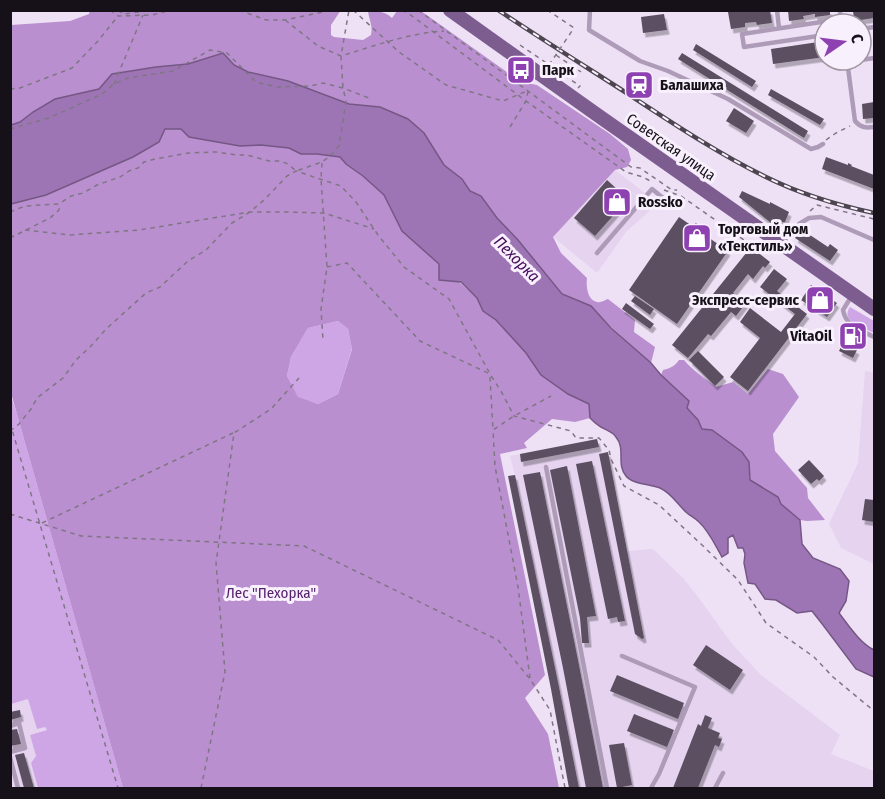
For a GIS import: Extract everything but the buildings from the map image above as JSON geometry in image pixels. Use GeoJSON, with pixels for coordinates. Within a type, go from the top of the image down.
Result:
{"type":"FeatureCollection","features":[{"type":"Feature","properties":{"kind":"main road","name":"Советская улица"},"geometry":{"type":"LineString","coordinates":[[450,10],[780,249],[873,306]]}},
{"type":"Feature","properties":{"kind":"lane"},"geometry":{"type":"LineString","coordinates":[[590,10],[589,30],[640,61],[668,71],[728,99],[811,149],[823,144]]}},
{"type":"Feature","properties":{"kind":"lane"},"geometry":{"type":"LineString","coordinates":[[777,10],[779,28]]}},
{"type":"Feature","properties":{"kind":"lane"},"geometry":{"type":"LineString","coordinates":[[813,24],[742,34],[744,47],[813,37]]}},
{"type":"Feature","properties":{"kind":"lane"},"geometry":{"type":"LineString","coordinates":[[848,72],[855,121],[859,126],[865,128],[874,127]]}},
{"type":"Feature","properties":{"kind":"lane"},"geometry":{"type":"LineString","coordinates":[[597,253],[652,189],[669,202]]}},
{"type":"Feature","properties":{"kind":"lane"},"geometry":{"type":"LineString","coordinates":[[780,249],[799,224],[809,218],[821,217],[874,240]]}},
{"type":"Feature","properties":{"kind":"lane"},"geometry":{"type":"LineString","coordinates":[[853,295],[843,310],[844,317],[848,323],[874,337]]}},
{"type":"Feature","properties":{"kind":"lane"},"geometry":{"type":"LineString","coordinates":[[546,467],[608,789]]}},
{"type":"Feature","properties":{"kind":"lane"},"geometry":{"type":"LineString","coordinates":[[622,656],[696,687],[651,789]]}},
{"type":"Feature","properties":{"kind":"lane"},"geometry":{"type":"LineString","coordinates":[[10,726],[19,723],[26,748],[10,752]]}},
{"type":"Feature","properties":{"kind":"lane"},"geometry":{"type":"LineString","coordinates":[[10,757],[18,789]]}},
{"type":"Feature","properties":{"kind":"lane"},"geometry":{"type":"LineString","coordinates":[[715,789],[723,772]]}},
{"type":"Feature","properties":{"kind":"path"},"geometry":{"type":"LineString","coordinates":[[10,11],[35,10]]}},
{"type":"Feature","properties":{"kind":"path"},"geometry":{"type":"LineString","coordinates":[[110,10],[118,16],[152,15],[171,10]]}},
{"type":"Feature","properties":{"kind":"path"},"geometry":{"type":"LineString","coordinates":[[118,10],[123,14],[155,10]]}},
{"type":"Feature","properties":{"kind":"path"},"geometry":{"type":"LineString","coordinates":[[238,10],[266,20],[285,20],[332,10]]}},
{"type":"Feature","properties":{"kind":"path"},"geometry":{"type":"LineString","coordinates":[[261,10],[268,12],[276,10]]}},
{"type":"Feature","properties":{"kind":"path"},"geometry":{"type":"LineString","coordinates":[[11,430],[31,409],[37,398],[63,378],[76,360],[106,328],[146,293],[160,287],[188,261],[206,250],[232,223],[250,212],[287,176],[322,162],[339,146],[346,101],[341,57],[349,10]]}},
{"type":"Feature","properties":{"kind":"path"},"geometry":{"type":"LineString","coordinates":[[353,10],[399,52],[446,85],[504,101],[528,91]]}},
{"type":"Feature","properties":{"kind":"path"},"geometry":{"type":"LineString","coordinates":[[402,10],[626,172],[656,184]]}},
{"type":"Feature","properties":{"kind":"path"},"geometry":{"type":"LineString","coordinates":[[418,10],[631,167],[640,168],[672,190],[677,190]]}},
{"type":"Feature","properties":{"kind":"path"},"geometry":{"type":"LineString","coordinates":[[547,10],[574,28],[549,64]]}},
{"type":"Feature","properties":{"kind":"path"},"geometry":{"type":"LineString","coordinates":[[114,84],[143,15]]}},
{"type":"Feature","properties":{"kind":"path"},"geometry":{"type":"LineString","coordinates":[[10,89],[20,88],[72,68],[118,16]]}},
{"type":"Feature","properties":{"kind":"path"},"geometry":{"type":"LineString","coordinates":[[285,20],[318,46],[341,57],[387,42],[446,31]]}},
{"type":"Feature","properties":{"kind":"path"},"geometry":{"type":"LineString","coordinates":[[520,44],[580,86],[578,89]]}},
{"type":"Feature","properties":{"kind":"path"},"geometry":{"type":"LineString","coordinates":[[10,129],[49,118],[102,94],[114,84],[128,78],[174,71],[210,50],[227,53],[256,81],[278,87],[310,86],[323,83],[343,87],[369,98]]}},
{"type":"Feature","properties":{"kind":"path"},"geometry":{"type":"LineString","coordinates":[[556,55],[581,72]]}},
{"type":"Feature","properties":{"kind":"path"},"geometry":{"type":"LineString","coordinates":[[510,127],[526,101],[528,91]]}},
{"type":"Feature","properties":{"kind":"path"},"geometry":{"type":"LineString","coordinates":[[823,144],[855,121]]}},
{"type":"Feature","properties":{"kind":"path"},"geometry":{"type":"LineString","coordinates":[[10,212],[25,206],[59,204],[71,196],[120,177],[138,168],[144,162],[188,153],[216,152],[281,161],[296,171],[341,186],[356,202],[404,267],[449,300],[514,416],[571,431],[576,438],[599,438],[609,450],[624,486],[658,505],[738,580],[766,622],[814,657],[833,677],[874,711]]}},
{"type":"Feature","properties":{"kind":"path"},"geometry":{"type":"LineString","coordinates":[[322,162],[321,179],[327,267],[321,309],[323,340]]}},
{"type":"Feature","properties":{"kind":"path"},"geometry":{"type":"LineString","coordinates":[[663,189],[681,196],[744,240],[772,252],[780,249]]}},
{"type":"Feature","properties":{"kind":"path"},"geometry":{"type":"LineString","coordinates":[[10,238],[50,218],[59,210],[59,204]]}},
{"type":"Feature","properties":{"kind":"path"},"geometry":{"type":"LineString","coordinates":[[807,213],[817,205],[874,219]]}},
{"type":"Feature","properties":{"kind":"path"},"geometry":{"type":"LineString","coordinates":[[25,231],[69,235],[139,230],[250,212],[324,213],[374,229]]}},
{"type":"Feature","properties":{"kind":"path"},"geometry":{"type":"LineString","coordinates":[[694,227],[697,222]]}},
{"type":"Feature","properties":{"kind":"path"},"geometry":{"type":"LineString","coordinates":[[732,231],[736,226]]}},
{"type":"Feature","properties":{"kind":"path"},"geometry":{"type":"LineString","coordinates":[[327,267],[347,263],[420,341],[490,374]]}},
{"type":"Feature","properties":{"kind":"path"},"geometry":{"type":"LineString","coordinates":[[490,374],[495,466],[518,587],[530,679]]}},
{"type":"Feature","properties":{"kind":"path"},"geometry":{"type":"LineString","coordinates":[[40,523],[234,433],[271,409],[299,378]]}},
{"type":"Feature","properties":{"kind":"path"},"geometry":{"type":"LineString","coordinates":[[493,430],[551,396]]}},
{"type":"Feature","properties":{"kind":"path"},"geometry":{"type":"LineString","coordinates":[[10,423],[118,789]]}},
{"type":"Feature","properties":{"kind":"path"},"geometry":{"type":"LineString","coordinates":[[201,789],[225,672],[216,563],[234,433]]}},
{"type":"Feature","properties":{"kind":"path"},"geometry":{"type":"LineString","coordinates":[[10,514],[81,536],[304,546],[498,640],[530,679],[550,710],[565,789]]}},
{"type":"Feature","properties":{"kind":"shaded area"},"geometry":{"type":"Polygon","coordinates":[[[615,170],[658,203],[626,232],[597,273],[553,237],[615,170]]]}},
{"type":"Feature","properties":{"kind":"shaded area"},"geometry":{"type":"Polygon","coordinates":[[[850,307],[874,321],[874,332],[850,320],[848,312],[850,307]]]}},
{"type":"Feature","properties":{"kind":"shaded area"},"geometry":{"type":"Polygon","coordinates":[[[338,321],[348,329],[352,348],[338,394],[318,404],[298,398],[287,376],[291,357],[308,328],[338,321]]]}},
{"type":"Feature","properties":{"kind":"shaded area"},"geometry":{"type":"Polygon","coordinates":[[[865,371],[874,373],[874,564],[841,548],[829,524],[858,463],[865,371]]]}},
{"type":"Feature","properties":{"kind":"shaded area"},"geometry":{"type":"Polygon","coordinates":[[[10,393],[123,788],[38,788],[31,763],[36,756],[30,735],[47,730],[45,727],[37,729],[28,699],[11,704],[10,393]]]}},
{"type":"Feature","properties":{"kind":"shaded area"},"geometry":{"type":"Polygon","coordinates":[[[597,439],[602,453],[608,452],[627,551],[653,549],[684,579],[733,645],[761,675],[840,735],[831,754],[874,771],[874,788],[569,788],[508,476],[515,475],[510,456],[597,439]]]}},
{"type":"Feature","properties":{"kind":"shaded area"},"geometry":{"type":"Polygon","coordinates":[[[31,696],[47,730],[30,735],[36,756],[31,763],[38,788],[13,788],[10,778],[10,702],[31,696]]]}},
{"type":"Feature","properties":{"kind":"green space"},"geometry":{"type":"Polygon","coordinates":[[[90,10],[341,10],[331,25],[331,35],[363,40],[371,35],[368,11],[378,11],[392,18],[397,11],[421,11],[521,82],[537,85],[610,134],[628,149],[631,160],[627,167],[615,170],[553,237],[561,253],[587,278],[587,288],[591,298],[598,302],[608,299],[635,320],[634,332],[655,347],[651,363],[591,306],[562,294],[481,196],[469,191],[462,179],[444,165],[424,133],[408,119],[380,107],[349,104],[288,81],[248,72],[234,65],[223,53],[188,64],[112,74],[99,89],[55,99],[20,122],[11,125],[11,25],[70,21],[89,14],[90,10]]]}},
{"type":"Feature","properties":{"kind":"green space","name":"Лес \"Пехорка\""},"geometry":{"type":"Polygon","coordinates":[[[165,129],[182,129],[240,146],[261,145],[289,148],[301,154],[340,157],[384,195],[402,231],[477,298],[483,311],[496,320],[526,353],[541,375],[568,394],[589,404],[590,418],[575,422],[552,419],[524,443],[527,448],[500,454],[545,675],[525,698],[548,734],[559,788],[123,788],[11,393],[10,204],[46,195],[165,129]],[[338,321],[308,328],[291,357],[287,376],[298,397],[318,404],[338,394],[352,349],[348,329],[338,321]]]}},
{"type":"Feature","properties":{"kind":"green space"},"geometry":{"type":"Polygon","coordinates":[[[679,360],[684,360],[716,387],[733,382],[748,394],[768,369],[783,374],[799,397],[773,434],[775,451],[807,488],[808,498],[825,520],[800,520],[781,504],[778,497],[750,480],[749,462],[702,429],[698,420],[661,375],[663,370],[676,364],[679,360]]]}},
{"type":"Feature","properties":{"kind":"water","name":"Пехорка"},"geometry":{"type":"Polygon","coordinates":[[[223,53],[234,65],[248,72],[288,81],[349,104],[380,107],[408,119],[424,133],[444,165],[462,179],[470,191],[481,196],[562,294],[591,306],[611,328],[689,401],[687,408],[698,420],[702,429],[712,430],[742,452],[749,462],[750,480],[778,497],[781,504],[800,520],[802,544],[813,558],[840,569],[849,581],[846,601],[839,613],[859,639],[874,650],[874,677],[856,669],[812,611],[797,613],[776,600],[765,599],[755,584],[748,583],[744,563],[745,554],[743,548],[738,548],[733,535],[728,538],[728,553],[722,557],[703,526],[667,492],[629,479],[623,471],[619,442],[613,434],[590,418],[589,404],[568,394],[541,375],[526,353],[496,320],[483,311],[477,298],[461,282],[439,280],[439,264],[402,231],[384,195],[340,157],[301,154],[289,148],[261,145],[240,146],[189,137],[181,129],[165,129],[159,142],[133,157],[46,195],[11,204],[11,125],[20,122],[55,99],[99,89],[112,74],[188,64],[223,53]]]}},
{"type":"Feature","properties":{"kind":"railway"},"geometry":{"type":"LineString","coordinates":[[498,10],[677,126],[748,168],[805,194],[874,213]]}},
{"type":"Feature","properties":{"kind":"place","name":"Парк"},"geometry":{"type":"Point","coordinates":[521,70]}},
{"type":"Feature","properties":{"kind":"place","name":"Балашиха"},"geometry":{"type":"Point","coordinates":[639,85]}},
{"type":"Feature","properties":{"kind":"place","name":"Rossko"},"geometry":{"type":"Point","coordinates":[617,202]}},
{"type":"Feature","properties":{"kind":"place","name":"Торговый дом «Текстиль»"},"geometry":{"type":"Point","coordinates":[697,238]}},
{"type":"Feature","properties":{"kind":"place","name":"Экспресс-сервис"},"geometry":{"type":"Point","coordinates":[820,300]}},
{"type":"Feature","properties":{"kind":"place","name":"VitaOil"},"geometry":{"type":"Point","coordinates":[853,336]}}]}
